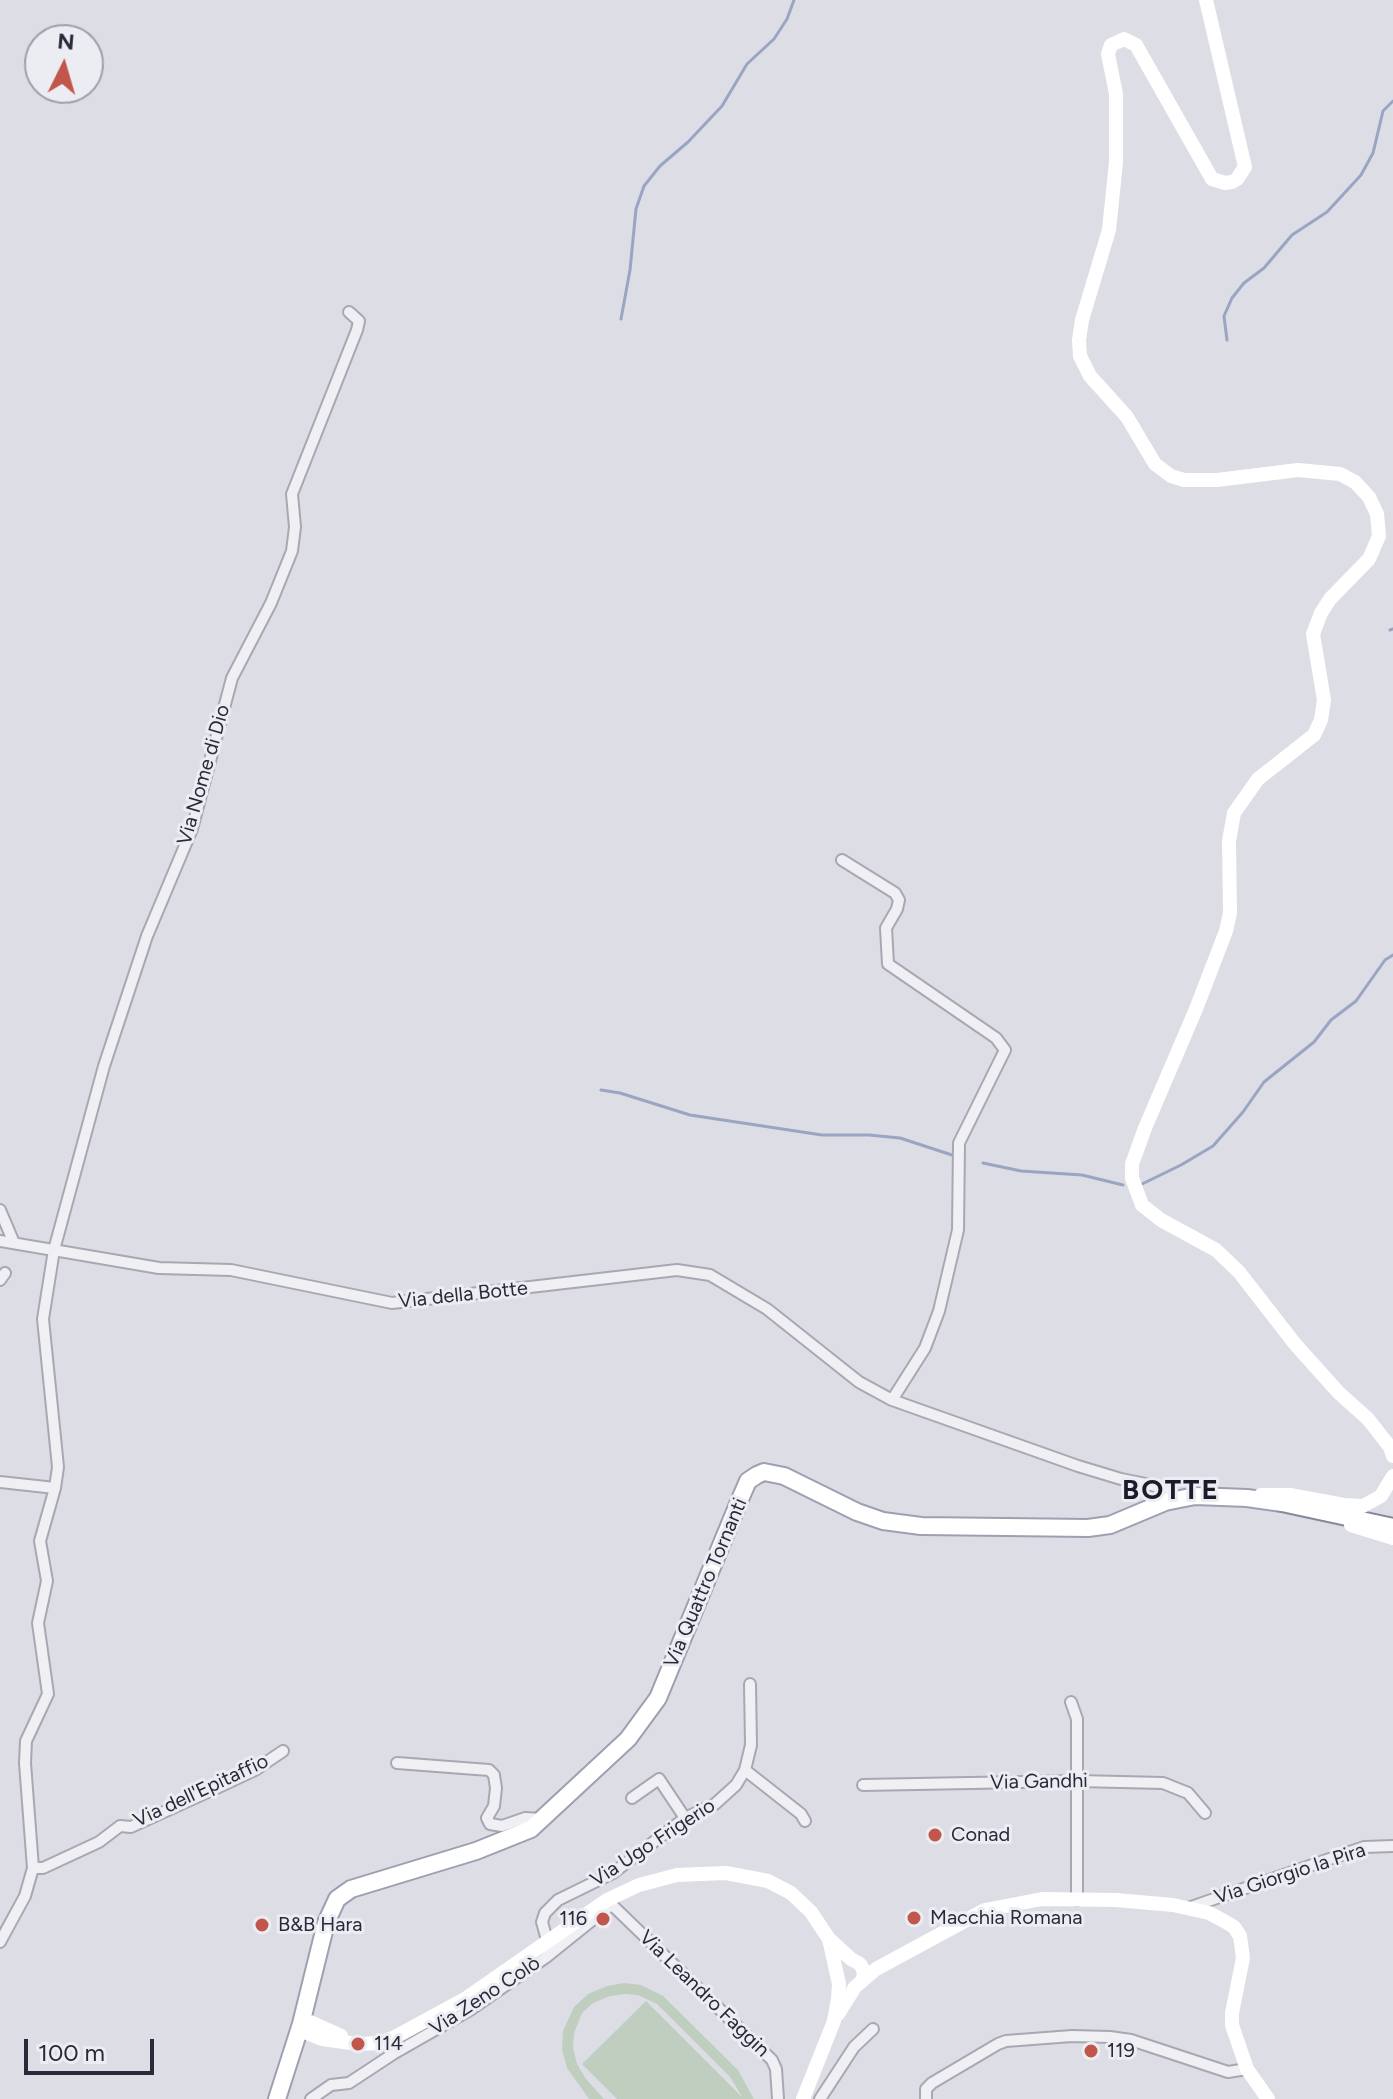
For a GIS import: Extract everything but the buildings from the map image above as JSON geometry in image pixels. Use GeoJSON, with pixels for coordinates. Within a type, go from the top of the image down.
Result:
{"type":"FeatureCollection","features":[{"type":"Feature","properties":{"kind":"main road"},"geometry":{"type":"LineString","coordinates":[[1206,0],[1245,167],[1232,182],[1212,179],[1136,45],[1124,39],[1111,45],[1108,54],[1116,94],[1116,162],[1109,230],[1082,320],[1080,356],[1090,376],[1127,417],[1155,464],[1171,476],[1184,480],[1217,480],[1298,470],[1340,474],[1355,482],[1369,497],[1377,514],[1379,536],[1369,559],[1330,599],[1313,634],[1324,700],[1321,720],[1314,735],[1258,779],[1234,813],[1229,841],[1230,913],[1226,931],[1145,1128],[1132,1164],[1132,1178],[1142,1205],[1161,1220],[1216,1250],[1239,1272],[1295,1344],[1339,1393],[1368,1419],[1390,1447],[1393,1456]]}},
{"type":"Feature","properties":{"kind":"main road"},"geometry":{"type":"LineString","coordinates":[[1368,1419],[1393,1432]]}},
{"type":"Feature","properties":{"kind":"main road","name":"Via Quattro Tornanti"},"geometry":{"type":"LineString","coordinates":[[277,2099],[301,2024],[326,1923],[337,1899],[344,1893],[476,1851],[531,1829],[628,1739],[658,1698],[748,1481],[757,1475],[764,1472],[784,1476],[857,1512],[883,1521],[921,1526],[1088,1528],[1118,1522],[1173,1499],[1203,1495],[1282,1503],[1393,1527]]}},
{"type":"Feature","properties":{"kind":"main road"},"geometry":{"type":"LineString","coordinates":[[1247,1498],[1286,1495],[1351,1507],[1363,1506],[1381,1496],[1393,1476]]}},
{"type":"Feature","properties":{"kind":"main road"},"geometry":{"type":"LineString","coordinates":[[1282,1503],[1393,1538]]}},
{"type":"Feature","properties":{"kind":"main road"},"geometry":{"type":"LineString","coordinates":[[301,2024],[310,2022],[325,2034],[358,2044],[379,2043],[465,1999],[547,1940],[639,1885],[677,1875],[726,1873],[755,1878],[779,1887],[801,1901],[829,1939],[864,1971],[859,1984],[834,2021],[803,2099]]}},
{"type":"Feature","properties":{"kind":"main road"},"geometry":{"type":"LineString","coordinates":[[839,1984],[846,1988],[859,1984],[890,1961],[985,1910],[1042,1899],[1116,1900],[1188,1908],[1224,1921],[1234,1927],[1240,1936],[1243,1958],[1232,2025],[1247,2069],[1268,2099]]}},
{"type":"Feature","properties":{"kind":"main road"},"geometry":{"type":"LineString","coordinates":[[829,1939],[839,1984],[834,2021]]}},
{"type":"Feature","properties":{"kind":"main road"},"geometry":{"type":"LineString","coordinates":[[836,1968],[842,1961],[890,1961]]}},
{"type":"Feature","properties":{"kind":"main road"},"geometry":{"type":"LineString","coordinates":[[311,1980],[310,2004],[325,2034]]}},
{"type":"Feature","properties":{"kind":"main road"},"geometry":{"type":"LineString","coordinates":[[291,2050],[301,2041],[325,2034]]}},
{"type":"Feature","properties":{"kind":"street","name":"Via Nome di Dio"},"geometry":{"type":"LineString","coordinates":[[54,1250],[104,1066],[147,936],[192,829],[232,678],[271,603],[292,551],[295,527],[292,494],[357,330],[359,321],[349,312]]}},
{"type":"Feature","properties":{"kind":"street"},"geometry":{"type":"LineString","coordinates":[[842,860],[895,893],[899,900],[886,928],[888,964],[996,1038],[1005,1050],[959,1143],[958,1230],[939,1311],[925,1348],[892,1400]]}},
{"type":"Feature","properties":{"kind":"street"},"geometry":{"type":"LineString","coordinates":[[0,1210],[14,1243]]}},
{"type":"Feature","properties":{"kind":"street","name":"Via della Botte"},"geometry":{"type":"LineString","coordinates":[[0,1241],[159,1268],[231,1270],[392,1303],[677,1270],[710,1275],[767,1309],[859,1382],[892,1400],[1078,1466],[1164,1489],[1173,1499]]}},
{"type":"Feature","properties":{"kind":"street"},"geometry":{"type":"LineString","coordinates":[[0,1942],[25,1896],[33,1868],[26,1741],[48,1694],[38,1623],[47,1581],[40,1541],[58,1467],[43,1319],[54,1250]]}},
{"type":"Feature","properties":{"kind":"street"},"geometry":{"type":"LineString","coordinates":[[0,1482],[55,1488]]}},
{"type":"Feature","properties":{"kind":"street"},"geometry":{"type":"LineString","coordinates":[[750,1684],[751,1745],[745,1770],[801,1814],[805,1821]]}},
{"type":"Feature","properties":{"kind":"street"},"geometry":{"type":"LineString","coordinates":[[1071,1702],[1077,1719],[1077,1900]]}},
{"type":"Feature","properties":{"kind":"street","name":"Via dell'Epitaffio"},"geometry":{"type":"LineString","coordinates":[[33,1868],[43,1868],[99,1842],[120,1826],[131,1827],[255,1770],[283,1751]]}},
{"type":"Feature","properties":{"kind":"street"},"geometry":{"type":"LineString","coordinates":[[397,1763],[489,1770],[494,1775],[496,1788],[494,1806],[487,1818],[490,1824],[502,1826],[525,1818],[542,1819]]}},
{"type":"Feature","properties":{"kind":"street","name":"Via Ugo Frigerio"},"geometry":{"type":"LineString","coordinates":[[547,1940],[542,1922],[545,1913],[558,1900],[613,1873],[685,1818],[715,1804],[736,1785],[745,1770]]}},
{"type":"Feature","properties":{"kind":"street"},"geometry":{"type":"LineString","coordinates":[[632,1798],[659,1779],[685,1818]]}},
{"type":"Feature","properties":{"kind":"street","name":"Via Gandhi"},"geometry":{"type":"LineString","coordinates":[[863,1785],[1078,1781],[1163,1783],[1188,1793],[1205,1813]]}},
{"type":"Feature","properties":{"kind":"street","name":"Via Giorgio la Pira"},"geometry":{"type":"LineString","coordinates":[[1188,1908],[1364,1847],[1393,1846]]}},
{"type":"Feature","properties":{"kind":"street","name":"Via Zeno Colò"},"geometry":{"type":"LineString","coordinates":[[311,2099],[331,2085],[349,2083],[470,2010],[545,1958],[609,1902]]}},
{"type":"Feature","properties":{"kind":"street","name":"Via Leandro Faggin"},"geometry":{"type":"LineString","coordinates":[[609,1902],[772,2060],[776,2069],[778,2099]]}},
{"type":"Feature","properties":{"kind":"street"},"geometry":{"type":"LineString","coordinates":[[820,2099],[854,2047],[873,2029]]}},
{"type":"Feature","properties":{"kind":"street"},"geometry":{"type":"LineString","coordinates":[[926,2094],[998,2044],[1072,2036],[1131,2040],[1228,2072],[1247,2069]]}},
{"type":"Feature","properties":{"kind":"green space"},"geometry":{"type":"Polygon","coordinates":[[[624,1983],[641,1985],[663,1996],[738,2070],[754,2099],[617,2099],[582,2064],[646,2001],[743,2098],[730,2077],[657,2004],[638,1995],[625,1994],[593,2003],[582,2013],[574,2033],[573,2048],[577,2064],[604,2099],[589,2099],[567,2068],[562,2049],[563,2031],[574,2007],[588,1994],[624,1983]]]}},
{"type":"Feature","properties":{"kind":"waterway"},"geometry":{"type":"LineString","coordinates":[[621,319],[636,209],[644,186],[660,166],[722,106],[747,64],[774,39],[787,19],[794,0]]}},
{"type":"Feature","properties":{"kind":"waterway"},"geometry":{"type":"LineString","coordinates":[[1227,340],[1224,316],[1232,298],[1244,283],[1264,268],[1292,235],[1327,212],[1361,175],[1373,153],[1383,111],[1393,101]]}},
{"type":"Feature","properties":{"kind":"waterway"},"geometry":{"type":"LineString","coordinates":[[1142,1184],[1213,1146],[1264,1082],[1314,1042],[1331,1020],[1356,1001],[1385,960],[1393,955]]}},
{"type":"Feature","properties":{"kind":"waterway"},"geometry":{"type":"LineString","coordinates":[[601,1090],[690,1115],[822,1135],[900,1138],[955,1156]]}},
{"type":"Feature","properties":{"kind":"waterway"},"geometry":{"type":"LineString","coordinates":[[983,1163],[1021,1171],[1082,1175],[1123,1185]]}},
{"type":"Feature","properties":{"kind":"place","name":"Conad"},"geometry":{"type":"Point","coordinates":[935,1835]}},
{"type":"Feature","properties":{"kind":"place","name":"Macchia Romana"},"geometry":{"type":"Point","coordinates":[914,1918]}},
{"type":"Feature","properties":{"kind":"place","name":"116"},"geometry":{"type":"Point","coordinates":[603,1919]}},
{"type":"Feature","properties":{"kind":"place","name":"B&B Hara"},"geometry":{"type":"Point","coordinates":[262,1925]}},
{"type":"Feature","properties":{"kind":"place","name":"114"},"geometry":{"type":"Point","coordinates":[358,2044]}},
{"type":"Feature","properties":{"kind":"place","name":"119"},"geometry":{"type":"Point","coordinates":[1091,2051]}},
{"type":"Feature","properties":{"kind":"district","name":"BOTTE"},"geometry":{"type":"Point","coordinates":[1171,1491]}}]}
